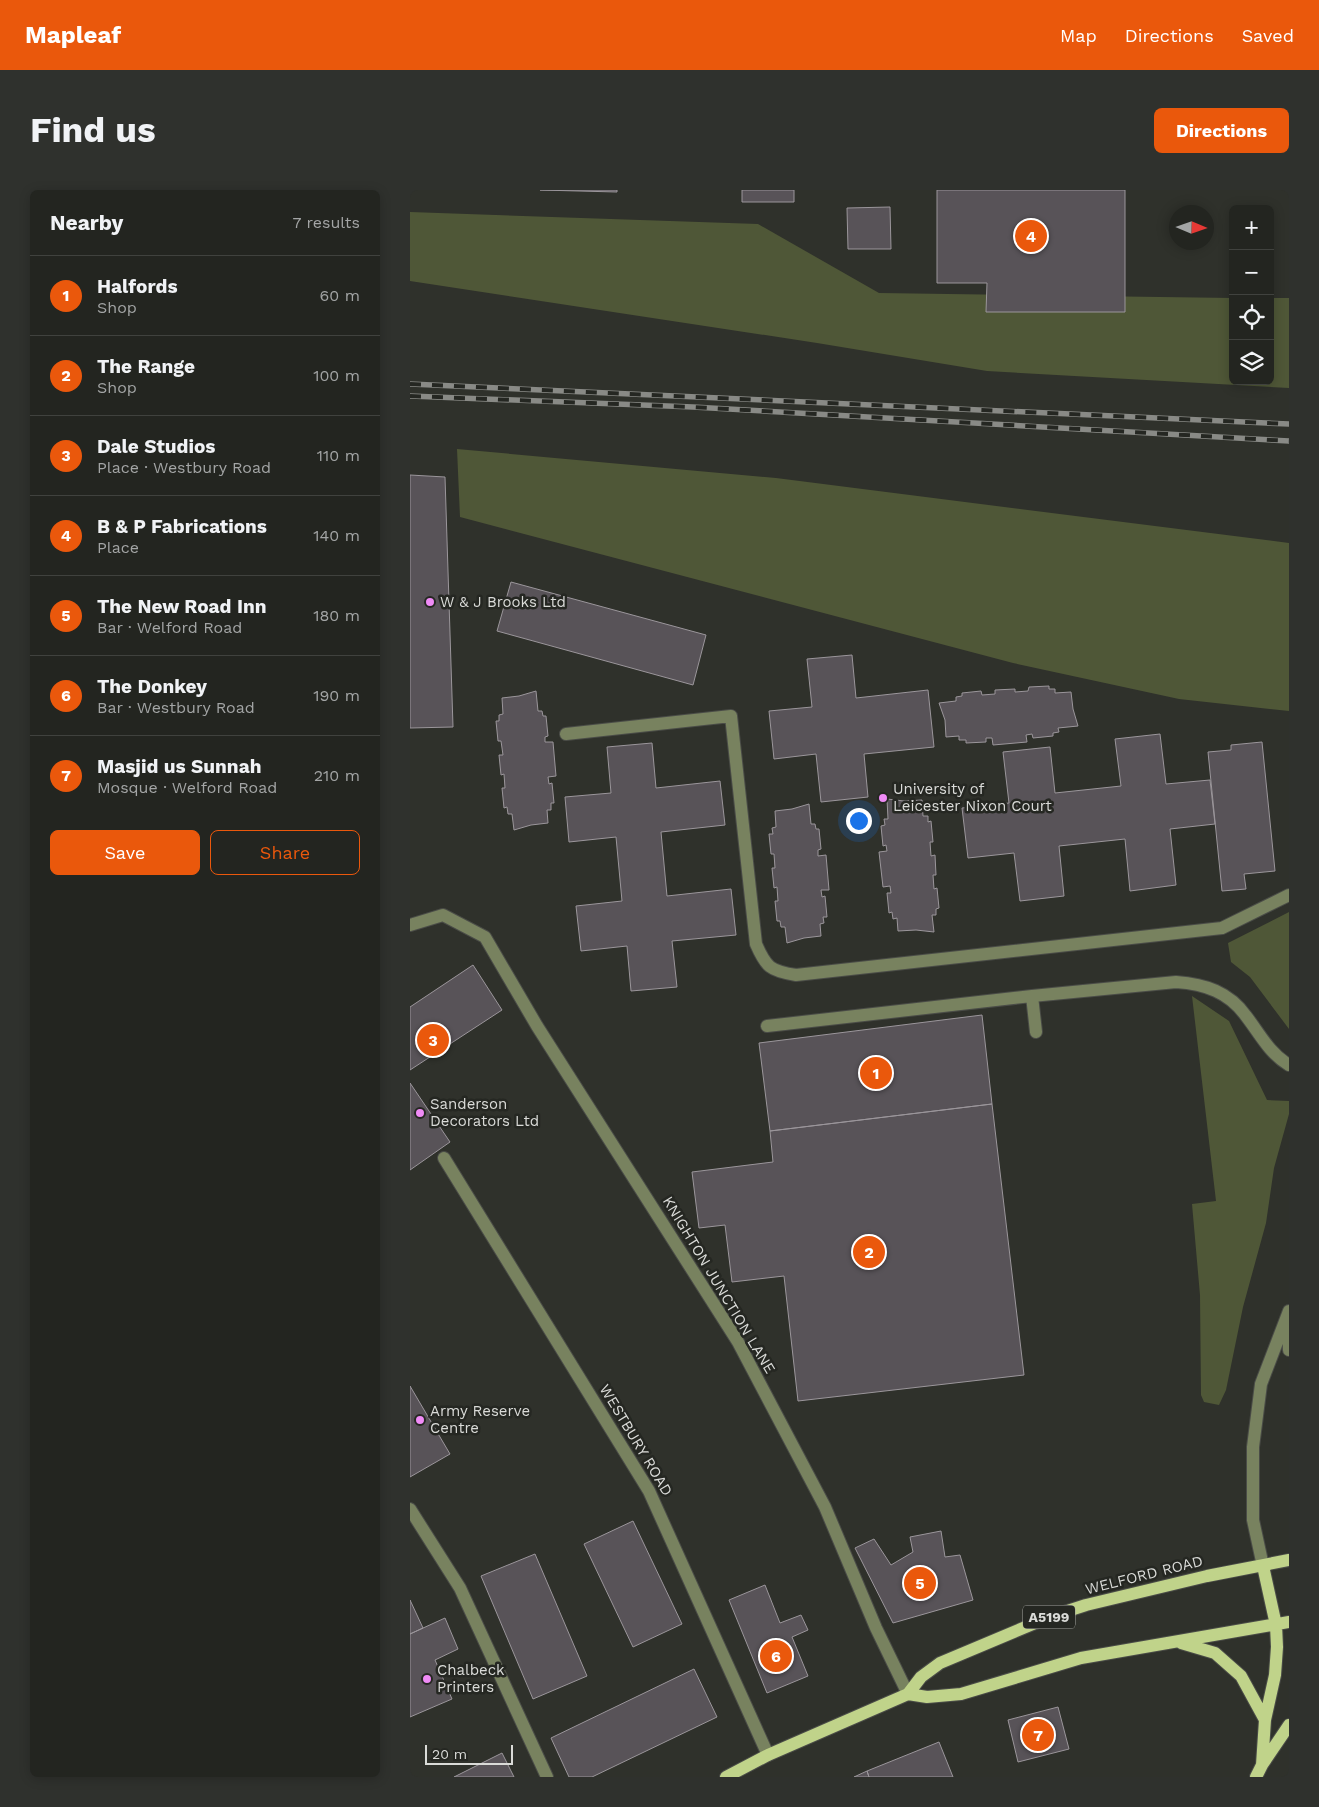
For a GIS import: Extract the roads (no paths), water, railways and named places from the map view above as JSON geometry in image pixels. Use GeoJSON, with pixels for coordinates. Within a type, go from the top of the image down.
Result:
{"type":"FeatureCollection","features":[{"type":"Feature","properties":{"kind":"main road","name":"WELFORD ROAD"},"geometry":{"type":"LineString","coordinates":[[726,1777],[768,1755],[908,1694],[921,1677],[940,1663],[1052,1616],[1086,1605],[1207,1576],[1289,1560]]}},
{"type":"Feature","properties":{"kind":"main road"},"geometry":{"type":"LineString","coordinates":[[1262,1765],[1265,1720],[1275,1675],[1278,1647],[1276,1625],[1263,1566]]}},
{"type":"Feature","properties":{"kind":"main road","name":"WELFORD ROAD"},"geometry":{"type":"LineString","coordinates":[[908,1694],[928,1697],[960,1694],[1081,1658],[1289,1622]]}},
{"type":"Feature","properties":{"kind":"main road"},"geometry":{"type":"LineString","coordinates":[[1179,1642],[1215,1653],[1241,1676],[1265,1720]]}},
{"type":"Feature","properties":{"kind":"main road"},"geometry":{"type":"LineString","coordinates":[[1256,1777],[1289,1725]]}},
{"type":"Feature","properties":{"kind":"street"},"geometry":{"type":"LineString","coordinates":[[566,734],[731,716],[756,944],[764,962],[779,972],[796,975],[1222,928],[1289,895]]}},
{"type":"Feature","properties":{"kind":"street","name":"KNIGHTON JUNCTION LANE"},"geometry":{"type":"LineString","coordinates":[[410,925],[443,915],[485,937],[537,1026],[738,1342],[825,1507],[876,1628],[908,1694]]}},
{"type":"Feature","properties":{"kind":"street"},"geometry":{"type":"LineString","coordinates":[[767,1026],[1032,996],[1176,982],[1196,983],[1215,990],[1232,1001],[1245,1014],[1268,1048],[1289,1065]]}},
{"type":"Feature","properties":{"kind":"street"},"geometry":{"type":"LineString","coordinates":[[1032,996],[1036,1032]]}},
{"type":"Feature","properties":{"kind":"street","name":"WESTBURY ROAD"},"geometry":{"type":"LineString","coordinates":[[444,1158],[649,1491],[768,1755]]}},
{"type":"Feature","properties":{"kind":"street"},"geometry":{"type":"LineString","coordinates":[[1288,1314],[1289,1350]]}},
{"type":"Feature","properties":{"kind":"street"},"geometry":{"type":"LineString","coordinates":[[1263,1566],[1253,1520],[1253,1447],[1261,1384],[1288,1314]]}},
{"type":"Feature","properties":{"kind":"street"},"geometry":{"type":"LineString","coordinates":[[410,1509],[460,1588],[547,1777]]}},
{"type":"Feature","properties":{"kind":"railway"},"geometry":{"type":"LineString","coordinates":[[410,384],[1289,424]]}},
{"type":"Feature","properties":{"kind":"railway"},"geometry":{"type":"LineString","coordinates":[[410,396],[693,407],[1289,441]]}},
{"type":"Feature","properties":{"kind":"place","name":"B & P Fabrications"},"geometry":{"type":"Point","coordinates":[1031,236]}},
{"type":"Feature","properties":{"kind":"place","name":"W & J Brooks Ltd"},"geometry":{"type":"Point","coordinates":[430,602]}},
{"type":"Feature","properties":{"kind":"place","name":"University of Leicester Nixon Court"},"geometry":{"type":"Point","coordinates":[883,798]}},
{"type":"Feature","properties":{"kind":"place","name":"Dale Studios"},"geometry":{"type":"Point","coordinates":[433,1040]}},
{"type":"Feature","properties":{"kind":"place","name":"Halfords"},"geometry":{"type":"Point","coordinates":[876,1073]}},
{"type":"Feature","properties":{"kind":"place","name":"Sanderson Decorators Ltd"},"geometry":{"type":"Point","coordinates":[420,1113]}},
{"type":"Feature","properties":{"kind":"place","name":"The Range"},"geometry":{"type":"Point","coordinates":[869,1252]}},
{"type":"Feature","properties":{"kind":"place","name":"Army Reserve Centre"},"geometry":{"type":"Point","coordinates":[420,1420]}},
{"type":"Feature","properties":{"kind":"place","name":"The New Road Inn"},"geometry":{"type":"Point","coordinates":[920,1583]}},
{"type":"Feature","properties":{"kind":"place","name":"The Donkey"},"geometry":{"type":"Point","coordinates":[776,1656]}},
{"type":"Feature","properties":{"kind":"place","name":"Chalbeck Printers"},"geometry":{"type":"Point","coordinates":[427,1679]}},
{"type":"Feature","properties":{"kind":"place","name":"Masjid us Sunnah"},"geometry":{"type":"Point","coordinates":[1038,1735]}}]}
